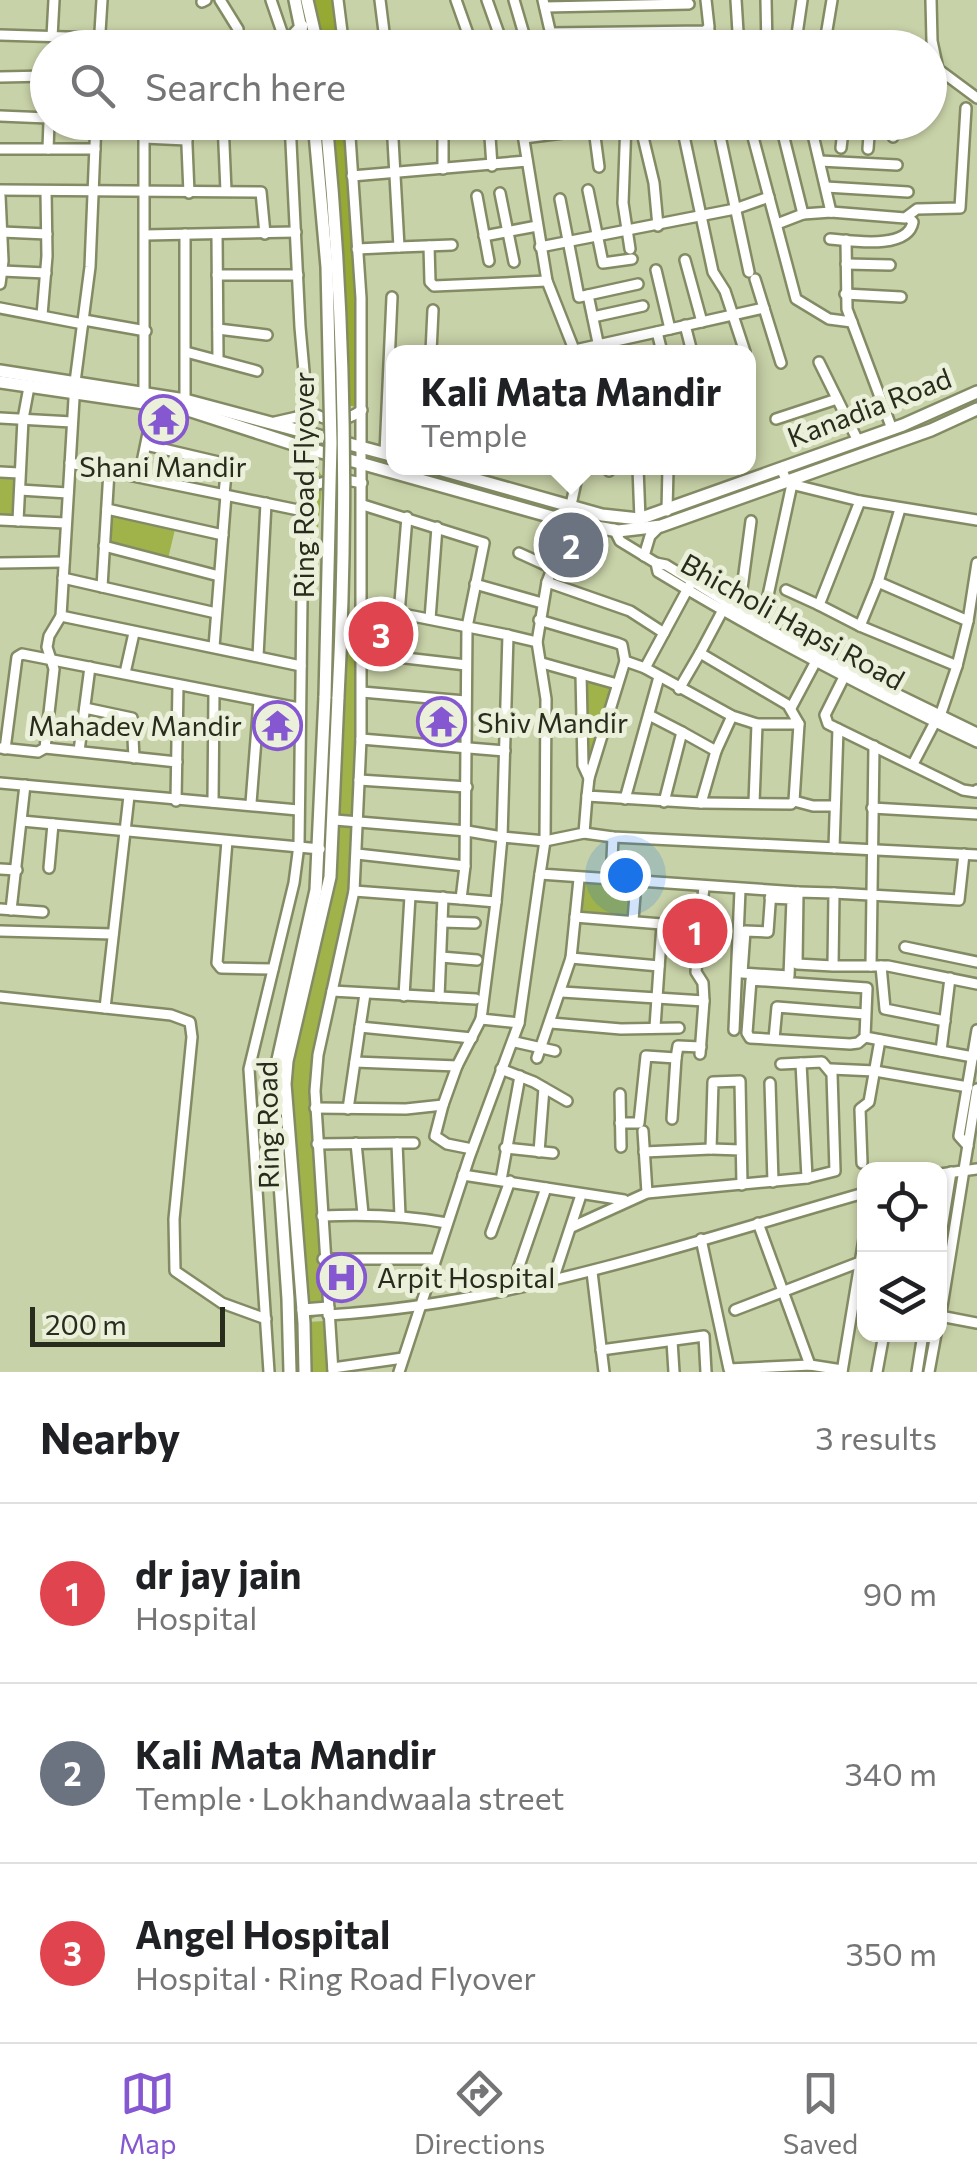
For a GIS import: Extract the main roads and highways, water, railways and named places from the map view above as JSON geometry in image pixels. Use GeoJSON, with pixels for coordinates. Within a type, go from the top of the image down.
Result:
{"type":"FeatureCollection","features":[{"type":"Feature","properties":{"kind":"main road"},"geometry":{"type":"LineString","coordinates":[[295,0],[303,30]]}},
{"type":"Feature","properties":{"kind":"main road"},"geometry":{"type":"LineString","coordinates":[[307,0],[314,30]]}},
{"type":"Feature","properties":{"kind":"main road"},"geometry":{"type":"LineString","coordinates":[[299,30],[302,26]]}},
{"type":"Feature","properties":{"kind":"main road","name":"Ring Road Flyover"},"geometry":{"type":"LineString","coordinates":[[320,849],[346,443],[340,258],[323,140]]}},
{"type":"Feature","properties":{"kind":"main road"},"geometry":{"type":"LineString","coordinates":[[0,371],[185,409],[311,442],[386,453]]}},
{"type":"Feature","properties":{"kind":"main road"},"geometry":{"type":"LineString","coordinates":[[0,382],[186,400],[268,424],[311,442]]}},
{"type":"Feature","properties":{"kind":"main road","name":"Kanadia Road"},"geometry":{"type":"LineString","coordinates":[[407,475],[570,522],[614,523],[668,511],[898,427],[977,392]]}},
{"type":"Feature","properties":{"kind":"main road","name":"Kanadia Road"},"geometry":{"type":"LineString","coordinates":[[461,475],[571,505],[633,531],[661,526],[790,483],[977,409]]}},
{"type":"Feature","properties":{"kind":"main road"},"geometry":{"type":"LineString","coordinates":[[898,427],[908,438]]}},
{"type":"Feature","properties":{"kind":"main road","name":"Kanadia Road"},"geometry":{"type":"LineString","coordinates":[[311,442],[386,469]]}},
{"type":"Feature","properties":{"kind":"main road","name":"Ring Road Flyover"},"geometry":{"type":"LineString","coordinates":[[332,697],[334,820]]}},
{"type":"Feature","properties":{"kind":"main road","name":"Ring Road"},"geometry":{"type":"LineString","coordinates":[[305,1372],[285,1084],[287,1061],[327,894],[334,820]]}},
{"type":"Feature","properties":{"kind":"main road","name":"Ring Road"},"geometry":{"type":"LineString","coordinates":[[290,1372],[273,1082],[316,890],[320,849]]}},
{"type":"Feature","properties":{"kind":"main road"},"geometry":{"type":"LineString","coordinates":[[303,1310],[328,1311]]}},
{"type":"Feature","properties":{"kind":"place","name":"Shani Mandir"},"geometry":{"type":"Point","coordinates":[163,419]}},
{"type":"Feature","properties":{"kind":"place","name":"Kali Mata Mandir"},"geometry":{"type":"Point","coordinates":[571,545]}},
{"type":"Feature","properties":{"kind":"place","name":"Angel Hospital"},"geometry":{"type":"Point","coordinates":[381,634]}},
{"type":"Feature","properties":{"kind":"place","name":"Shiv Mandir"},"geometry":{"type":"Point","coordinates":[442,722]}},
{"type":"Feature","properties":{"kind":"place","name":"Mahadev Mandir"},"geometry":{"type":"Point","coordinates":[277,725]}},
{"type":"Feature","properties":{"kind":"place","name":"dr jay jain"},"geometry":{"type":"Point","coordinates":[695,931]}},
{"type":"Feature","properties":{"kind":"place","name":"Arpit Hospital"},"geometry":{"type":"Point","coordinates":[342,1277]}}]}
